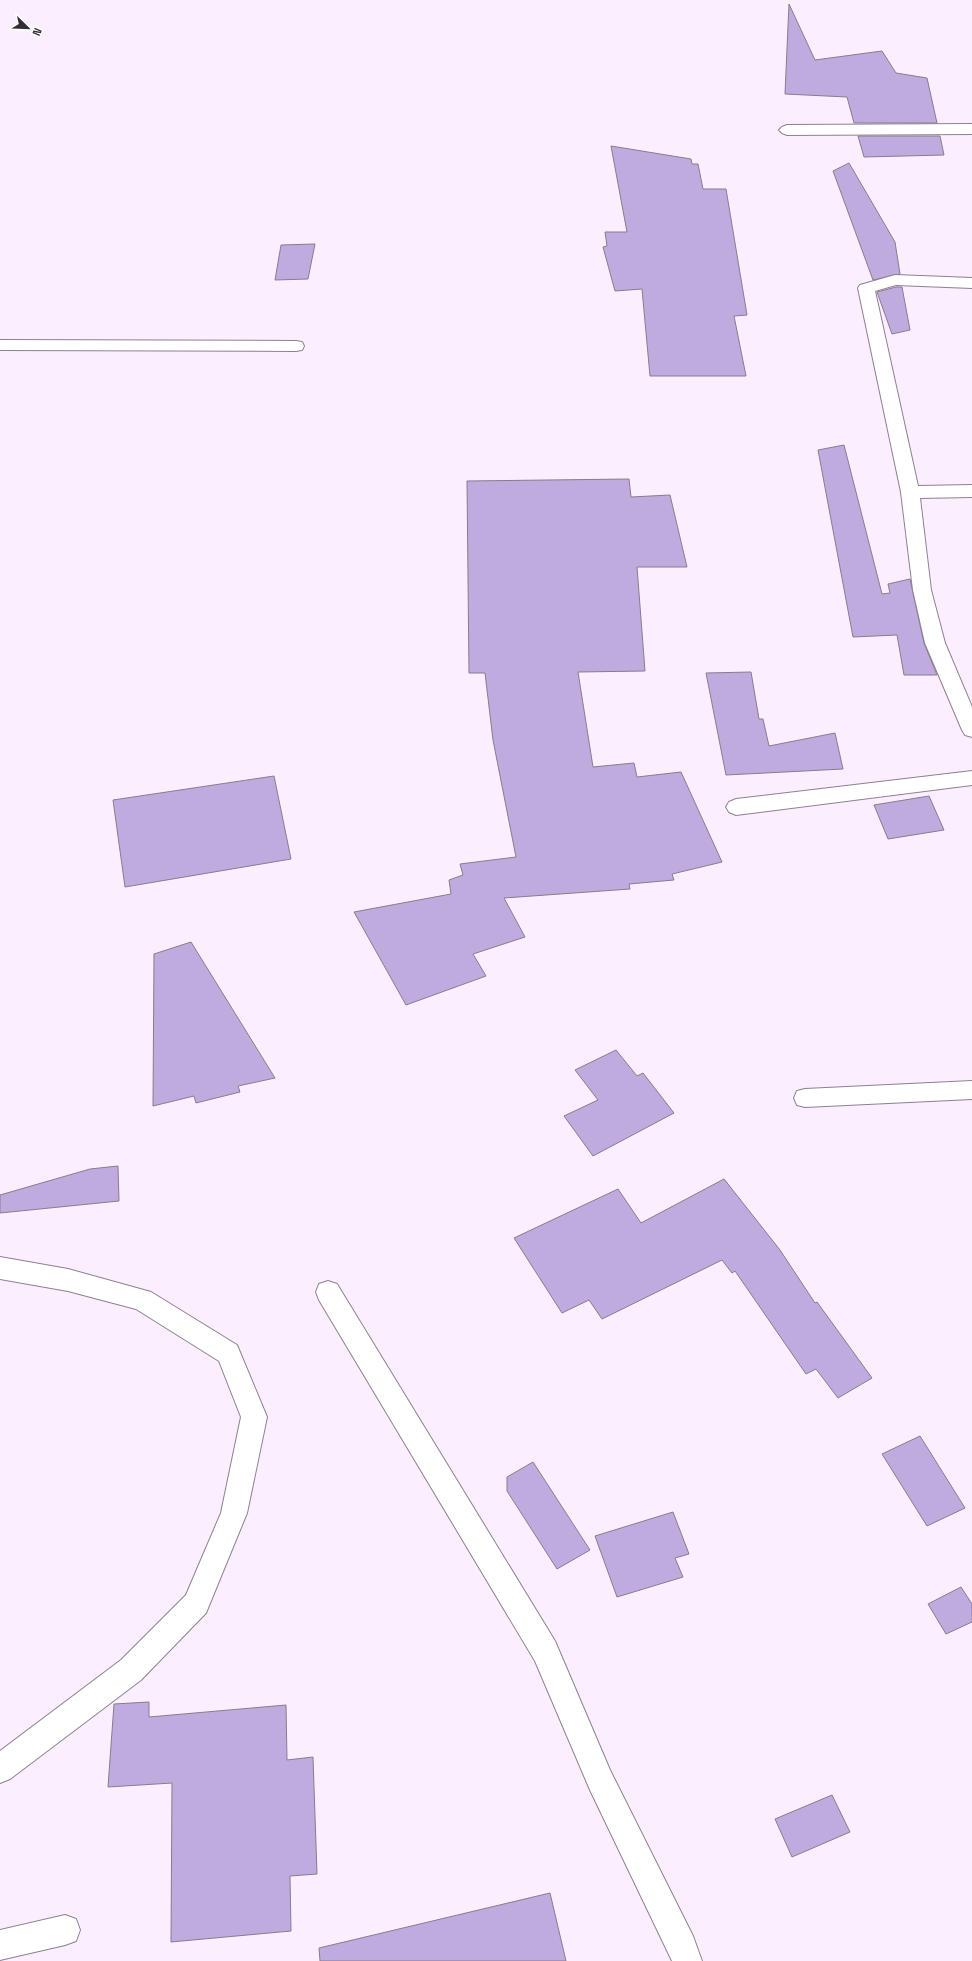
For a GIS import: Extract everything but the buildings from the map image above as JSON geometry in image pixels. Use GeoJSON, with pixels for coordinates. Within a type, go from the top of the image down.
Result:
{"type":"FeatureCollection","features":[{"type":"Feature","properties":{"kind":"street"},"geometry":{"type":"LineString","coordinates":[[787,130],[972,129]]}},
{"type":"Feature","properties":{"kind":"street"},"geometry":{"type":"LineString","coordinates":[[972,283],[895,280],[866,288],[910,492],[922,590],[935,643],[972,730]]}},
{"type":"Feature","properties":{"kind":"street"},"geometry":{"type":"LineString","coordinates":[[0,345],[296,346]]}},
{"type":"Feature","properties":{"kind":"street"},"geometry":{"type":"LineString","coordinates":[[910,492],[972,491]]}},
{"type":"Feature","properties":{"kind":"street"},"geometry":{"type":"LineString","coordinates":[[736,807],[972,778]]}},
{"type":"Feature","properties":{"kind":"street"},"geometry":{"type":"LineString","coordinates":[[805,1098],[972,1090]]}},
{"type":"Feature","properties":{"kind":"street"},"geometry":{"type":"LineString","coordinates":[[0,1268],[68,1280],[142,1300],[228,1353],[254,1417],[234,1513],[196,1604],[131,1670],[0,1769]]}},
{"type":"Feature","properties":{"kind":"street"},"geometry":{"type":"LineString","coordinates":[[328,1292],[545,1651],[600,1780],[682,1947],[687,1961]]}},
{"type":"Feature","properties":{"kind":"street"},"geometry":{"type":"LineString","coordinates":[[0,1945],[65,1930]]}}]}
